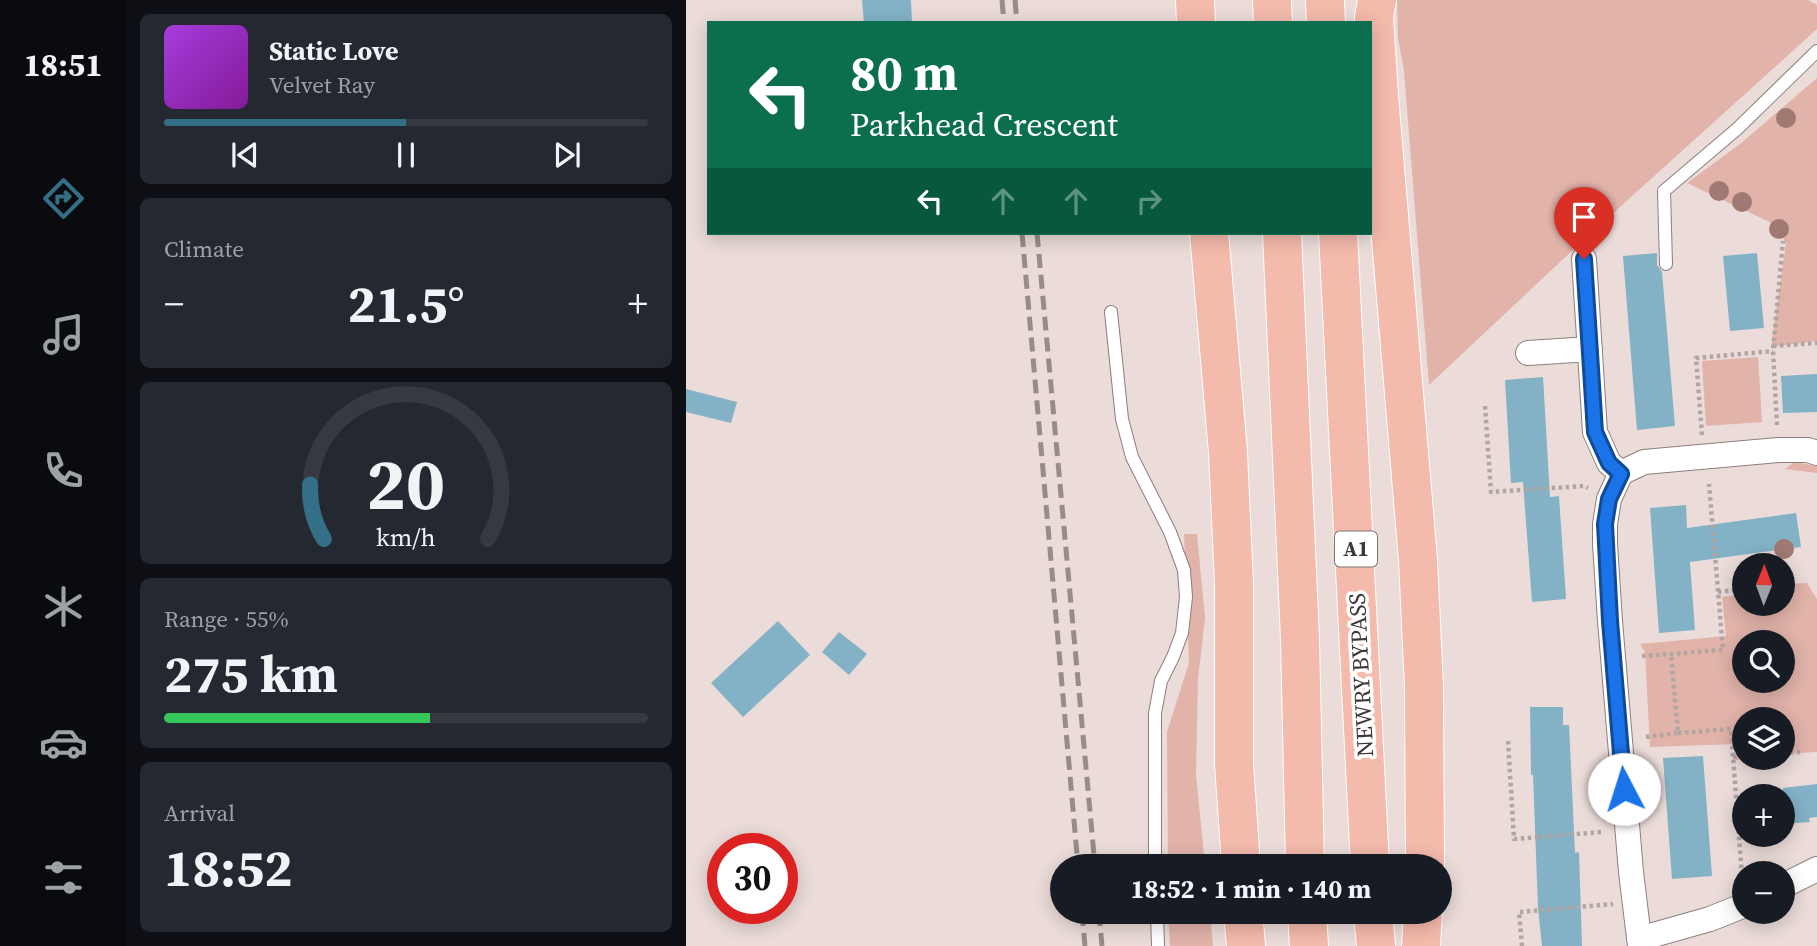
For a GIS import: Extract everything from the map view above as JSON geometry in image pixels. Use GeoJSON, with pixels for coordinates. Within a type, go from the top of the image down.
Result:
{"type":"FeatureCollection","features":[{"type":"Feature","properties":{"kind":"highway"},"geometry":{"type":"LineString","coordinates":[[1195,0],[1196,21]]}},
{"type":"Feature","properties":{"kind":"highway"},"geometry":{"type":"LineString","coordinates":[[1377,0],[1374,17],[1379,96],[1418,560],[1424,687],[1425,854]]}},
{"type":"Feature","properties":{"kind":"highway"},"geometry":{"type":"LineString","coordinates":[[1209,235],[1228,452],[1234,584],[1234,763],[1240,854]]}},
{"type":"Feature","properties":{"kind":"highway"},"geometry":{"type":"LineString","coordinates":[[1282,235],[1300,639],[1305,854]]}},
{"type":"Feature","properties":{"kind":"highway","name":"NEWRY BYPASS"},"geometry":{"type":"LineString","coordinates":[[1338,235],[1369,854]]}},
{"type":"Feature","properties":{"kind":"highway"},"geometry":{"type":"LineString","coordinates":[[1244,924],[1245,946]]}},
{"type":"Feature","properties":{"kind":"highway"},"geometry":{"type":"LineString","coordinates":[[1308,924],[1309,946]]}},
{"type":"Feature","properties":{"kind":"highway"},"geometry":{"type":"LineString","coordinates":[[1374,924],[1376,946]]}},
{"type":"Feature","properties":{"kind":"highway"},"geometry":{"type":"LineString","coordinates":[[1422,946],[1423,924]]}},
{"type":"Feature","properties":{"kind":"street"},"geometry":{"type":"LineString","coordinates":[[1584,259],[1595,432],[1609,463],[1621,474]]}},
{"type":"Feature","properties":{"kind":"street"},"geometry":{"type":"LineString","coordinates":[[1528,353],[1590,349]]}},
{"type":"Feature","properties":{"kind":"street"},"geometry":{"type":"LineString","coordinates":[[1732,910],[1640,943],[1627,830],[1606,556],[1605,524],[1609,499],[1621,474],[1644,462],[1778,450],[1808,450],[1817,453]]}},
{"type":"Feature","properties":{"kind":"street"},"geometry":{"type":"LineString","coordinates":[[1795,880],[1817,869]]}},
{"type":"Feature","properties":{"kind":"lane"},"geometry":{"type":"LineString","coordinates":[[1666,264],[1664,191],[1737,128],[1817,51]]}},
{"type":"Feature","properties":{"kind":"lane"},"geometry":{"type":"LineString","coordinates":[[1111,312],[1122,419],[1132,457],[1171,532],[1184,570],[1186,597],[1182,633],[1161,681],[1155,713],[1155,854]]}},
{"type":"Feature","properties":{"kind":"lane"},"geometry":{"type":"LineString","coordinates":[[1157,924],[1158,946]]}},
{"type":"Feature","properties":{"kind":"path"},"geometry":{"type":"LineString","coordinates":[[1778,450],[1773,349],[1783,241]]}},
{"type":"Feature","properties":{"kind":"path"},"geometry":{"type":"LineString","coordinates":[[1704,456],[1696,358],[1817,343]]}},
{"type":"Feature","properties":{"kind":"path"},"geometry":{"type":"LineString","coordinates":[[1485,406],[1490,492],[1584,486],[1609,499]]}},
{"type":"Feature","properties":{"kind":"path"},"geometry":{"type":"LineString","coordinates":[[1642,656],[1723,650],[1709,484]]}},
{"type":"Feature","properties":{"kind":"path"},"geometry":{"type":"LineString","coordinates":[[1718,592],[1732,590]]}},
{"type":"Feature","properties":{"kind":"path"},"geometry":{"type":"LineString","coordinates":[[1671,654],[1678,733]]}},
{"type":"Feature","properties":{"kind":"path"},"geometry":{"type":"LineString","coordinates":[[1646,737],[1731,729],[1732,743]]}},
{"type":"Feature","properties":{"kind":"path"},"geometry":{"type":"LineString","coordinates":[[1508,741],[1514,839],[1627,830]]}},
{"type":"Feature","properties":{"kind":"path"},"geometry":{"type":"LineString","coordinates":[[1795,752],[1800,752]]}},
{"type":"Feature","properties":{"kind":"path"},"geometry":{"type":"LineString","coordinates":[[1734,770],[1741,861]]}},
{"type":"Feature","properties":{"kind":"path"},"geometry":{"type":"LineString","coordinates":[[1522,946],[1519,912],[1634,903]]}},
{"type":"Feature","properties":{"kind":"shaded area"},"geometry":{"type":"Polygon","coordinates":[[[1397,0],[1808,0],[1817,5],[1817,29],[1591,233],[1429,385],[1404,71],[1398,38],[1397,0]]]}},
{"type":"Feature","properties":{"kind":"shaded area"},"geometry":{"type":"Polygon","coordinates":[[[1817,78],[1817,341],[1771,347],[1786,244],[1778,226],[1687,183],[1740,144],[1817,78]]]}},
{"type":"Feature","properties":{"kind":"shaded area"},"geometry":{"type":"Polygon","coordinates":[[[1758,357],[1762,422],[1706,426],[1702,361],[1758,357]]]}},
{"type":"Feature","properties":{"kind":"shaded area"},"geometry":{"type":"Polygon","coordinates":[[[1795,462],[1817,466],[1817,473],[1785,469],[1795,462]]]}},
{"type":"Feature","properties":{"kind":"shaded area"},"geometry":{"type":"Polygon","coordinates":[[[1184,534],[1197,534],[1205,618],[1198,679],[1196,774],[1204,854],[1168,854],[1167,732],[1189,663],[1184,534]]]}},
{"type":"Feature","properties":{"kind":"shaded area"},"geometry":{"type":"Polygon","coordinates":[[[1796,583],[1807,583],[1817,599],[1817,752],[1795,753],[1795,707],[1732,707],[1732,744],[1650,747],[1645,652],[1640,644],[1726,636],[1722,597],[1732,596],[1732,616],[1796,616],[1796,583]]]}},
{"type":"Feature","properties":{"kind":"shaded area"},"geometry":{"type":"Polygon","coordinates":[[[1169,924],[1211,924],[1213,946],[1170,946],[1169,924]]]}},
{"type":"Feature","properties":{"kind":"building"},"geometry":{"type":"Polygon","coordinates":[[[862,0],[911,0],[912,21],[864,21],[862,0]]]}},
{"type":"Feature","properties":{"kind":"building"},"geometry":{"type":"Polygon","coordinates":[[[1657,253],[1657,265],[1662,272],[1675,426],[1637,430],[1623,256],[1657,253]]]}},
{"type":"Feature","properties":{"kind":"building"},"geometry":{"type":"Polygon","coordinates":[[[1757,253],[1764,328],[1730,331],[1723,256],[1757,253]]]}},
{"type":"Feature","properties":{"kind":"building"},"geometry":{"type":"Polygon","coordinates":[[[1817,374],[1817,412],[1783,413],[1781,376],[1817,374]]]}},
{"type":"Feature","properties":{"kind":"building"},"geometry":{"type":"Polygon","coordinates":[[[1543,377],[1550,497],[1559,496],[1566,599],[1532,602],[1523,482],[1511,483],[1505,380],[1543,377]]]}},
{"type":"Feature","properties":{"kind":"building"},"geometry":{"type":"Polygon","coordinates":[[[686,389],[737,402],[731,423],[686,412],[686,389]]]}},
{"type":"Feature","properties":{"kind":"building"},"geometry":{"type":"Polygon","coordinates":[[[1686,505],[1687,528],[1796,513],[1801,547],[1757,553],[1732,553],[1732,556],[1690,562],[1695,630],[1659,633],[1650,508],[1686,505]]]}},
{"type":"Feature","properties":{"kind":"building"},"geometry":{"type":"Polygon","coordinates":[[[778,621],[810,655],[743,717],[711,683],[778,621]]]}},
{"type":"Feature","properties":{"kind":"building"},"geometry":{"type":"Polygon","coordinates":[[[839,632],[867,654],[849,675],[822,652],[839,632]]]}},
{"type":"Feature","properties":{"kind":"building"},"geometry":{"type":"Polygon","coordinates":[[[1530,707],[1563,707],[1563,725],[1569,725],[1575,853],[1579,852],[1582,946],[1542,946],[1531,775],[1530,707]]]}},
{"type":"Feature","properties":{"kind":"building"},"geometry":{"type":"Polygon","coordinates":[[[1703,756],[1712,876],[1672,879],[1663,758],[1703,756]]]}},
{"type":"Feature","properties":{"kind":"building"},"geometry":{"type":"Polygon","coordinates":[[[1817,784],[1817,817],[1809,818],[1810,822],[1795,823],[1795,787],[1817,784]]]}},
{"type":"Feature","properties":{"kind":"railway"},"geometry":{"type":"LineString","coordinates":[[1002,0],[1004,21]]}},
{"type":"Feature","properties":{"kind":"railway"},"geometry":{"type":"LineString","coordinates":[[1015,0],[1017,21]]}},
{"type":"Feature","properties":{"kind":"railway"},"geometry":{"type":"LineString","coordinates":[[1022,235],[1077,854]]}},
{"type":"Feature","properties":{"kind":"railway"},"geometry":{"type":"LineString","coordinates":[[1037,235],[1094,854]]}},
{"type":"Feature","properties":{"kind":"railway"},"geometry":{"type":"LineString","coordinates":[[1083,924],[1085,946]]}},
{"type":"Feature","properties":{"kind":"railway"},"geometry":{"type":"LineString","coordinates":[[1100,924],[1102,946]]}},
{"type":"Feature","properties":{"kind":"route"},"geometry":{"type":"LineString","coordinates":[[1584,259],[1595,432],[1609,463],[1621,474],[1609,499],[1605,544],[1624,789]]}}]}
